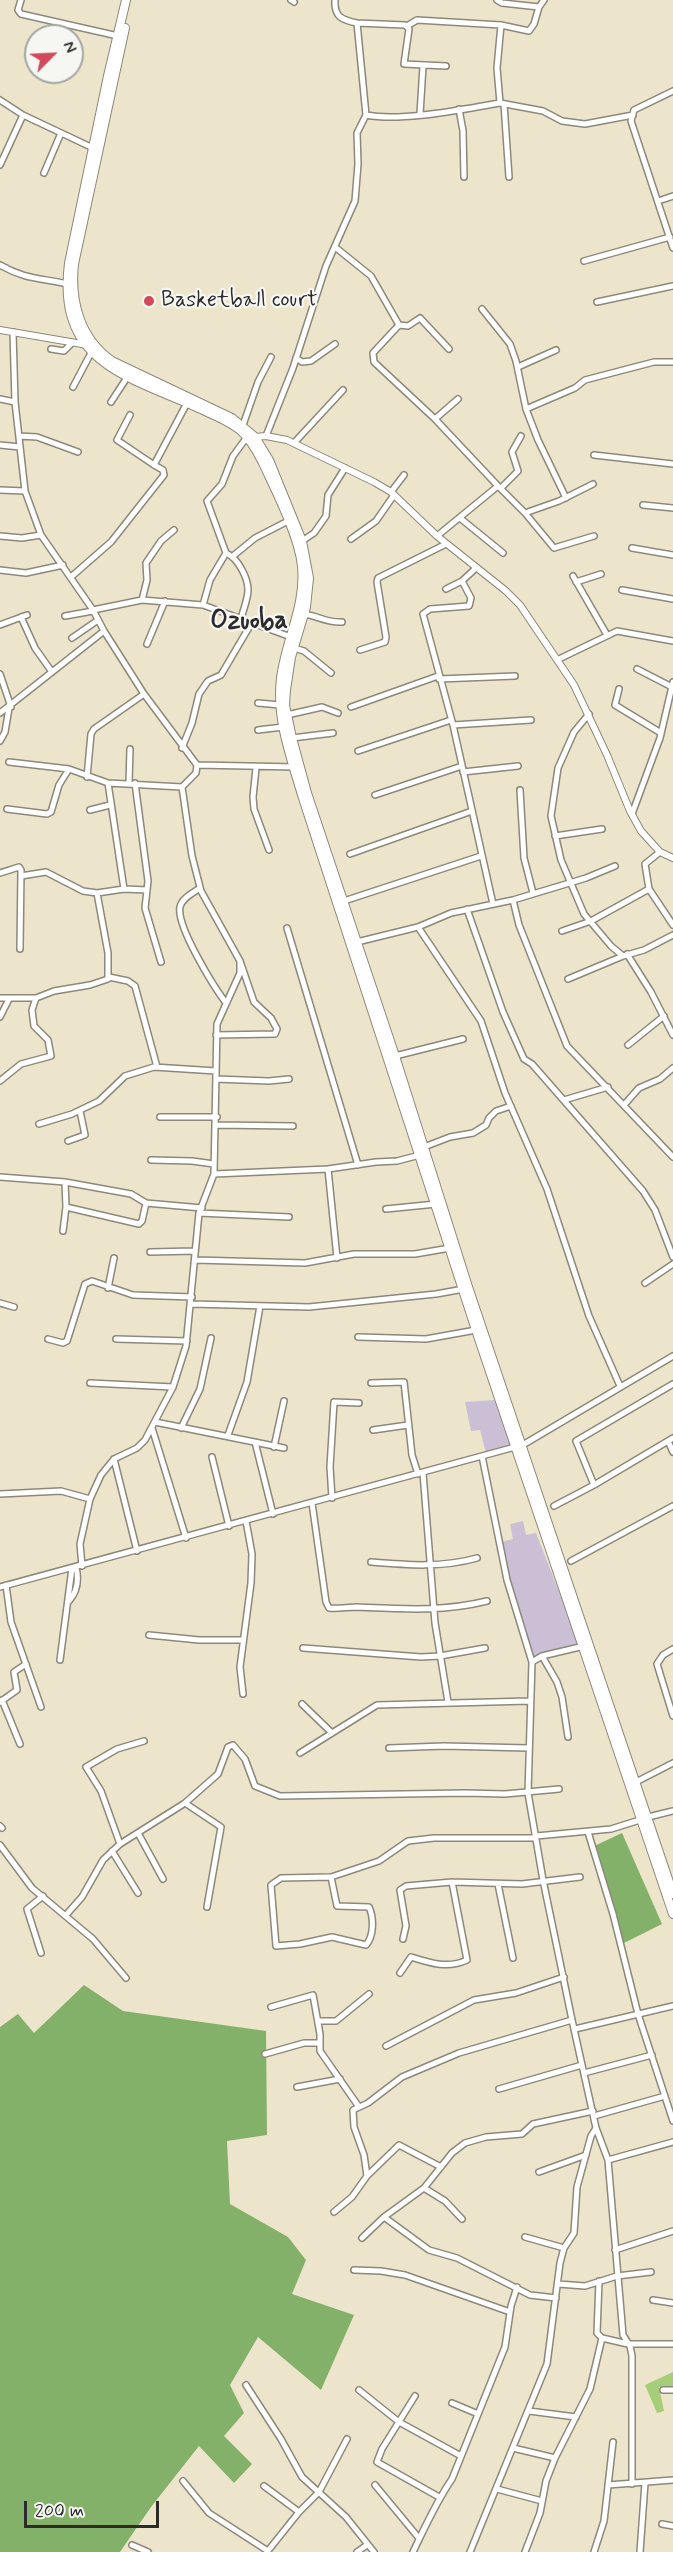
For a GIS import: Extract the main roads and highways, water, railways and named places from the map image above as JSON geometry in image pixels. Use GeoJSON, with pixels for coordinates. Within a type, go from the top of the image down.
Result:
{"type":"FeatureCollection","features":[{"type":"Feature","properties":{"kind":"main road"},"geometry":{"type":"LineString","coordinates":[[126,0],[73,277],[79,318],[91,353],[109,367],[229,423],[251,437],[288,521],[300,554],[303,579],[300,606],[281,676],[280,705],[283,727],[395,1056],[424,1147],[476,1330],[636,1782],[673,1914]]}},
{"type":"Feature","properties":{"kind":"main road"},"geometry":{"type":"LineString","coordinates":[[132,0],[93,148],[69,263],[67,284],[73,320],[89,345],[112,361],[243,425],[269,460],[302,541],[309,578],[304,614],[294,648],[286,690],[287,715],[297,767],[450,1248],[584,1646],[673,1894]]}},
{"type":"Feature","properties":{"kind":"place","name":"Basketball court"},"geometry":{"type":"Point","coordinates":[149,301]}},
{"type":"Feature","properties":{"kind":"district","name":"Ozuoba"},"geometry":{"type":"Point","coordinates":[249,623]}}]}
